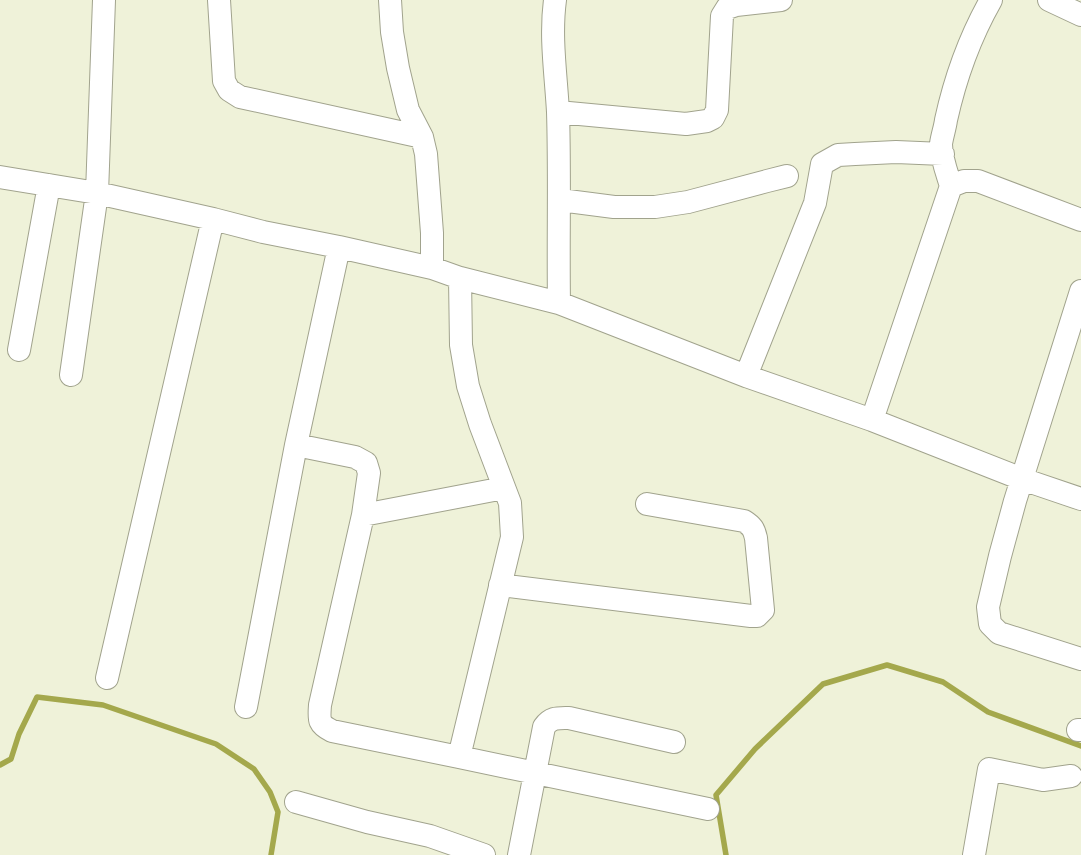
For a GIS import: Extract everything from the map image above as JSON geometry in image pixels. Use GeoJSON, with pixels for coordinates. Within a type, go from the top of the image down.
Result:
{"type":"FeatureCollection","features":[{"type":"Feature","properties":{"kind":"street"},"geometry":{"type":"LineString","coordinates":[[71,375],[97,193],[104,0]]}},
{"type":"Feature","properties":{"kind":"street"},"geometry":{"type":"LineString","coordinates":[[219,0],[224,81],[229,90],[240,97],[422,136]]}},
{"type":"Feature","properties":{"kind":"street"},"geometry":{"type":"LineString","coordinates":[[390,0],[392,32],[398,68],[408,110],[422,136],[426,154],[432,233],[432,268]]}},
{"type":"Feature","properties":{"kind":"street"},"geometry":{"type":"LineString","coordinates":[[555,0],[552,24],[558,112],[560,200],[558,252],[559,303]]}},
{"type":"Feature","properties":{"kind":"street"},"geometry":{"type":"LineString","coordinates":[[558,112],[686,124],[707,121],[713,118],[717,110],[722,16],[727,8],[736,5],[781,0]]}},
{"type":"Feature","properties":{"kind":"street"},"geometry":{"type":"LineString","coordinates":[[872,420],[951,186],[941,145],[951,98],[966,55],[991,0]]}},
{"type":"Feature","properties":{"kind":"street"},"geometry":{"type":"LineString","coordinates":[[1049,0],[1081,16]]}},
{"type":"Feature","properties":{"kind":"street"},"geometry":{"type":"LineString","coordinates":[[746,376],[815,203],[822,164],[838,155],[896,152],[943,154]]}},
{"type":"Feature","properties":{"kind":"street"},"geometry":{"type":"LineString","coordinates":[[560,200],[614,207],[655,207],[688,202],[767,180],[787,176]]}},
{"type":"Feature","properties":{"kind":"street"},"geometry":{"type":"LineString","coordinates":[[0,177],[97,193],[213,219],[263,232],[339,247],[432,268],[460,278],[559,303],[746,376],[872,420],[1022,479],[1081,499]]}},
{"type":"Feature","properties":{"kind":"street"},"geometry":{"type":"LineString","coordinates":[[951,186],[964,181],[978,181],[1081,220]]}},
{"type":"Feature","properties":{"kind":"street"},"geometry":{"type":"LineString","coordinates":[[19,350],[49,185]]}},
{"type":"Feature","properties":{"kind":"street"},"geometry":{"type":"LineString","coordinates":[[107,678],[213,219]]}},
{"type":"Feature","properties":{"kind":"street"},"geometry":{"type":"LineString","coordinates":[[246,707],[296,445],[339,247]]}},
{"type":"Feature","properties":{"kind":"street"},"geometry":{"type":"LineString","coordinates":[[459,757],[512,537],[510,503],[480,424],[468,386],[461,345],[460,278]]}},
{"type":"Feature","properties":{"kind":"street"},"geometry":{"type":"LineString","coordinates":[[1081,291],[1014,501],[988,607],[990,624],[999,633],[1081,659]]}},
{"type":"Feature","properties":{"kind":"street"},"geometry":{"type":"LineString","coordinates":[[296,445],[355,457],[366,463],[368,473],[362,515],[322,698],[319,719],[324,726],[332,731],[708,809]]}},
{"type":"Feature","properties":{"kind":"street"},"geometry":{"type":"LineString","coordinates":[[362,515],[504,488]]}},
{"type":"Feature","properties":{"kind":"street"},"geometry":{"type":"LineString","coordinates":[[500,586],[751,616],[757,616],[763,610],[756,538],[755,531],[751,525],[744,521],[647,504]]}},
{"type":"Feature","properties":{"kind":"street"},"geometry":{"type":"LineString","coordinates":[[519,855],[544,727],[548,722],[555,718],[569,718],[674,742]]}},
{"type":"Feature","properties":{"kind":"street"},"geometry":{"type":"LineString","coordinates":[[974,855],[989,769],[1042,780],[1072,776]]}},
{"type":"Feature","properties":{"kind":"street"},"geometry":{"type":"LineString","coordinates":[[296,802],[367,822],[430,836],[484,855]]}},
{"type":"Feature","properties":{"kind":"waterway"},"geometry":{"type":"LineString","coordinates":[[726,855],[716,795],[755,749],[823,684],[887,665],[943,682],[988,712],[1081,746]]}},
{"type":"Feature","properties":{"kind":"waterway"},"geometry":{"type":"LineString","coordinates":[[0,765],[11,759],[19,734],[37,697],[103,705],[216,744],[254,769],[270,792],[278,812],[271,855]]}}]}
